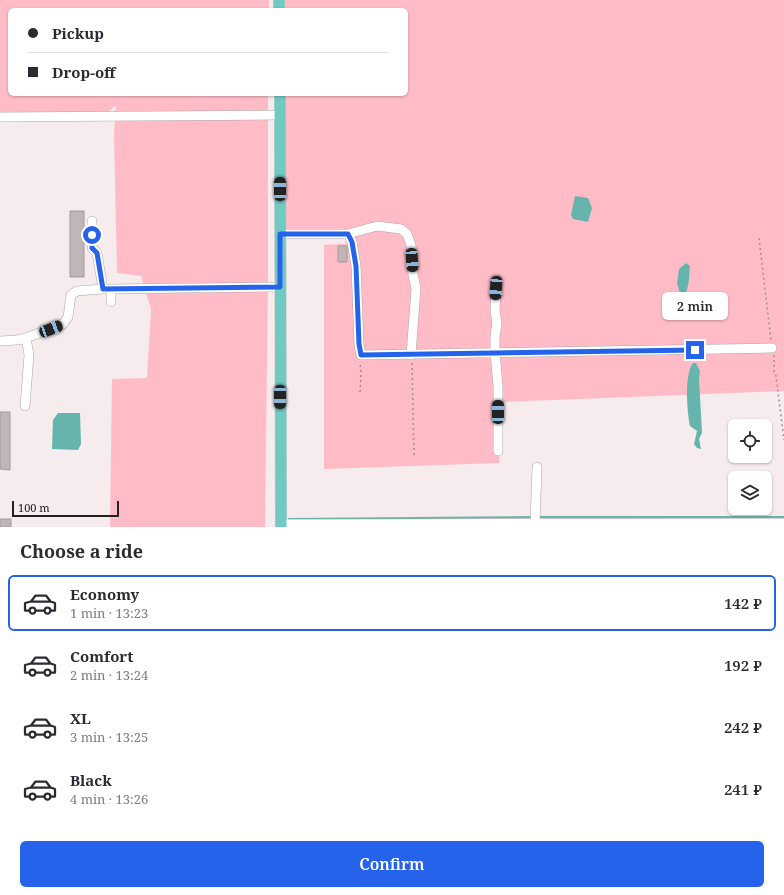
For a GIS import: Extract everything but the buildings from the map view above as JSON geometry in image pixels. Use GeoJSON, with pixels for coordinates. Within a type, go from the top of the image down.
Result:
{"type":"FeatureCollection","features":[{"type":"Feature","properties":{"kind":"main road"},"geometry":{"type":"LineString","coordinates":[[280,96],[281,526]]}},
{"type":"Feature","properties":{"kind":"street"},"geometry":{"type":"LineString","coordinates":[[0,117],[280,115]]}},
{"type":"Feature","properties":{"kind":"street"},"geometry":{"type":"LineString","coordinates":[[92,221],[92,248],[97,253],[111,302]]}},
{"type":"Feature","properties":{"kind":"street"},"geometry":{"type":"LineString","coordinates":[[280,234],[348,234],[377,226],[401,229],[407,234],[411,245],[413,275],[416,288],[411,355]]}},
{"type":"Feature","properties":{"kind":"street"},"geometry":{"type":"LineString","coordinates":[[348,234],[352,242],[356,266],[359,344],[361,355],[772,348]]}},
{"type":"Feature","properties":{"kind":"street"},"geometry":{"type":"LineString","coordinates":[[0,341],[26,338],[63,324],[68,317],[70,299],[73,293],[77,291],[107,289],[280,287]]}},
{"type":"Feature","properties":{"kind":"street"},"geometry":{"type":"LineString","coordinates":[[496,288],[495,310],[498,323],[495,336],[495,352],[498,386],[498,451]]}},
{"type":"Feature","properties":{"kind":"street"},"geometry":{"type":"LineString","coordinates":[[25,406],[29,355],[26,338]]}},
{"type":"Feature","properties":{"kind":"street"},"geometry":{"type":"LineString","coordinates":[[535,524],[537,467]]}},
{"type":"Feature","properties":{"kind":"street"},"geometry":{"type":"LineString","coordinates":[[281,526],[784,523]]}},
{"type":"Feature","properties":{"kind":"path"},"geometry":{"type":"LineString","coordinates":[[758,238],[784,440]]}},
{"type":"Feature","properties":{"kind":"path"},"geometry":{"type":"LineString","coordinates":[[360,392],[361,355]]}},
{"type":"Feature","properties":{"kind":"path"},"geometry":{"type":"LineString","coordinates":[[411,355],[414,455]]}},
{"type":"Feature","properties":{"kind":"shaded area"},"geometry":{"type":"Polygon","coordinates":[[[0,0],[269,0],[269,8],[8,8],[8,96],[268,96],[268,278],[265,527],[110,527],[112,379],[147,378],[151,309],[141,276],[117,273],[114,134],[116,106],[106,113],[0,113],[0,0]]]}},
{"type":"Feature","properties":{"kind":"shaded area"},"geometry":{"type":"Polygon","coordinates":[[[284,0],[784,0],[784,391],[504,402],[499,463],[324,469],[324,245],[355,243],[355,236],[284,235],[284,96],[408,96],[408,8],[284,8],[284,0]]]}},
{"type":"Feature","properties":{"kind":"water"},"geometry":{"type":"Polygon","coordinates":[[[575,196],[588,198],[592,208],[588,222],[573,219],[571,215],[575,196]]]}},
{"type":"Feature","properties":{"kind":"water"},"geometry":{"type":"Polygon","coordinates":[[[686,263],[690,266],[688,288],[681,297],[677,283],[679,269],[686,263]]]}},
{"type":"Feature","properties":{"kind":"water"},"geometry":{"type":"Polygon","coordinates":[[[693,363],[696,363],[700,371],[699,378],[702,433],[699,439],[701,449],[697,448],[694,444],[697,431],[690,426],[688,412],[687,384],[690,368],[693,363]]]}},
{"type":"Feature","properties":{"kind":"water"},"geometry":{"type":"Polygon","coordinates":[[[58,413],[80,413],[81,444],[78,450],[52,449],[53,420],[58,413]]]}},
{"type":"Feature","properties":{"kind":"waterway"},"geometry":{"type":"LineString","coordinates":[[289,519],[533,517]]}},
{"type":"Feature","properties":{"kind":"waterway"},"geometry":{"type":"LineString","coordinates":[[537,517],[784,517]]}},
{"type":"Feature","properties":{"kind":"route"},"geometry":{"type":"LineString","coordinates":[[92,235],[92,248],[97,253],[103,289],[280,287],[280,234],[348,234],[352,242],[356,266],[359,344],[361,355],[695,350]]}}]}
